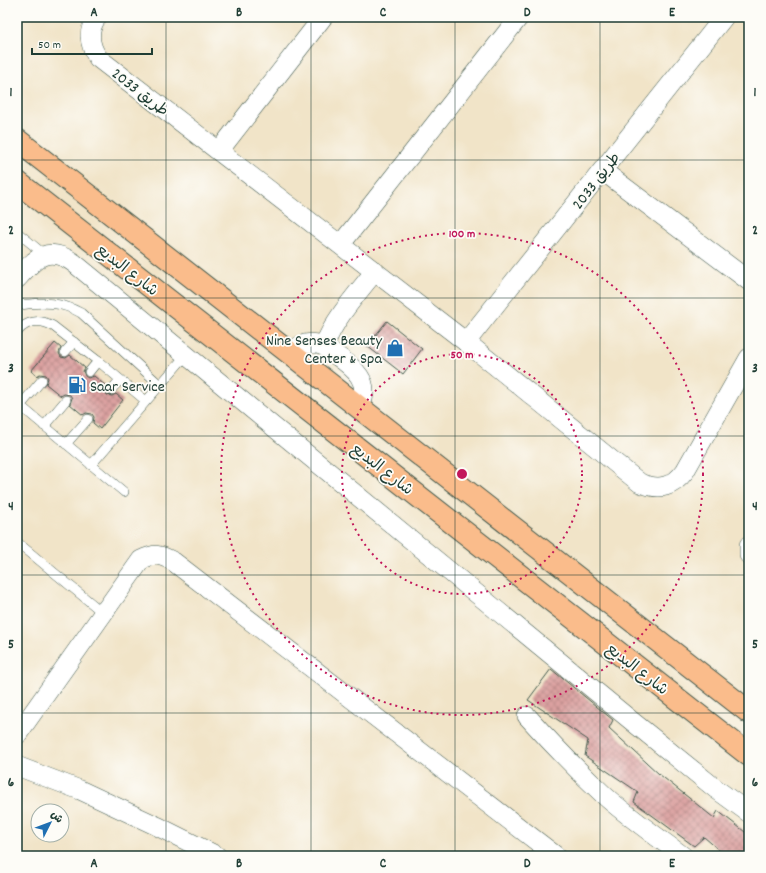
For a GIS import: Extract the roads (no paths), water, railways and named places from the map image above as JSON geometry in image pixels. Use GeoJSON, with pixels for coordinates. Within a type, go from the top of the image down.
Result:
{"type":"FeatureCollection","features":[{"type":"Feature","properties":{"kind":"main road","name":"شارع البديع"},"geometry":{"type":"LineString","coordinates":[[17,140],[749,712]]}},
{"type":"Feature","properties":{"kind":"main road","name":"شارع البديع"},"geometry":{"type":"LineString","coordinates":[[17,182],[749,755]]}},
{"type":"Feature","properties":{"kind":"street","name":"طريق 2033"},"geometry":{"type":"LineString","coordinates":[[97,17],[91,29],[90,37],[91,44],[98,58],[341,244],[466,342],[640,484],[650,487],[660,487],[679,479],[749,358]]}},
{"type":"Feature","properties":{"kind":"street"},"geometry":{"type":"LineString","coordinates":[[219,151],[323,17]]}},
{"type":"Feature","properties":{"kind":"street"},"geometry":{"type":"LineString","coordinates":[[341,244],[519,17]]}},
{"type":"Feature","properties":{"kind":"street","name":"طريق 2033"},"geometry":{"type":"LineString","coordinates":[[466,342],[724,17]]}},
{"type":"Feature","properties":{"kind":"street"},"geometry":{"type":"LineString","coordinates":[[603,171],[749,280]]}},
{"type":"Feature","properties":{"kind":"street"},"geometry":{"type":"LineString","coordinates":[[17,279],[37,259],[45,254],[56,254],[66,257],[662,746],[749,813]]}},
{"type":"Feature","properties":{"kind":"street"},"geometry":{"type":"LineString","coordinates":[[324,346],[328,335],[340,315],[375,271]]}},
{"type":"Feature","properties":{"kind":"street"},"geometry":{"type":"LineString","coordinates":[[290,353],[300,346],[312,343],[324,346],[354,369],[362,380],[364,394],[360,407]]}},
{"type":"Feature","properties":{"kind":"street"},"geometry":{"type":"LineString","coordinates":[[749,545],[749,555]]}},
{"type":"Feature","properties":{"kind":"street"},"geometry":{"type":"LineString","coordinates":[[17,735],[102,612],[141,560],[152,555],[164,556],[174,562],[556,856]]}},
{"type":"Feature","properties":{"kind":"street"},"geometry":{"type":"LineString","coordinates":[[527,716],[566,758],[607,797],[651,833],[683,856]]}},
{"type":"Feature","properties":{"kind":"street"},"geometry":{"type":"LineString","coordinates":[[17,766],[80,790],[157,826],[216,856]]}},
{"type":"Feature","properties":{"kind":"lane"},"geometry":{"type":"LineString","coordinates":[[17,232],[45,254]]}},
{"type":"Feature","properties":{"kind":"lane"},"geometry":{"type":"LineString","coordinates":[[17,305],[46,302],[62,304],[81,313],[160,385]]}},
{"type":"Feature","properties":{"kind":"lane"},"geometry":{"type":"LineString","coordinates":[[17,332],[28,323],[36,321],[45,322],[53,326],[146,401]]}},
{"type":"Feature","properties":{"kind":"lane"},"geometry":{"type":"LineString","coordinates":[[65,352],[74,342]]}},
{"type":"Feature","properties":{"kind":"lane"},"geometry":{"type":"LineString","coordinates":[[91,465],[186,355]]}},
{"type":"Feature","properties":{"kind":"lane"},"geometry":{"type":"LineString","coordinates":[[89,372],[98,361]]}},
{"type":"Feature","properties":{"kind":"lane"},"geometry":{"type":"LineString","coordinates":[[42,380],[19,405],[124,492]]}},
{"type":"Feature","properties":{"kind":"lane"},"geometry":{"type":"LineString","coordinates":[[111,390],[120,380]]}},
{"type":"Feature","properties":{"kind":"lane"},"geometry":{"type":"LineString","coordinates":[[44,426],[66,400]]}},
{"type":"Feature","properties":{"kind":"lane"},"geometry":{"type":"LineString","coordinates":[[66,444],[88,419]]}},
{"type":"Feature","properties":{"kind":"lane"},"geometry":{"type":"LineString","coordinates":[[17,542],[102,612]]}},
{"type":"Feature","properties":{"kind":"place","name":"Nine Senses Beauty Center & Spa"},"geometry":{"type":"Point","coordinates":[395,348]}},
{"type":"Feature","properties":{"kind":"place","name":"Saar Service"},"geometry":{"type":"Point","coordinates":[77,385]}}]}
